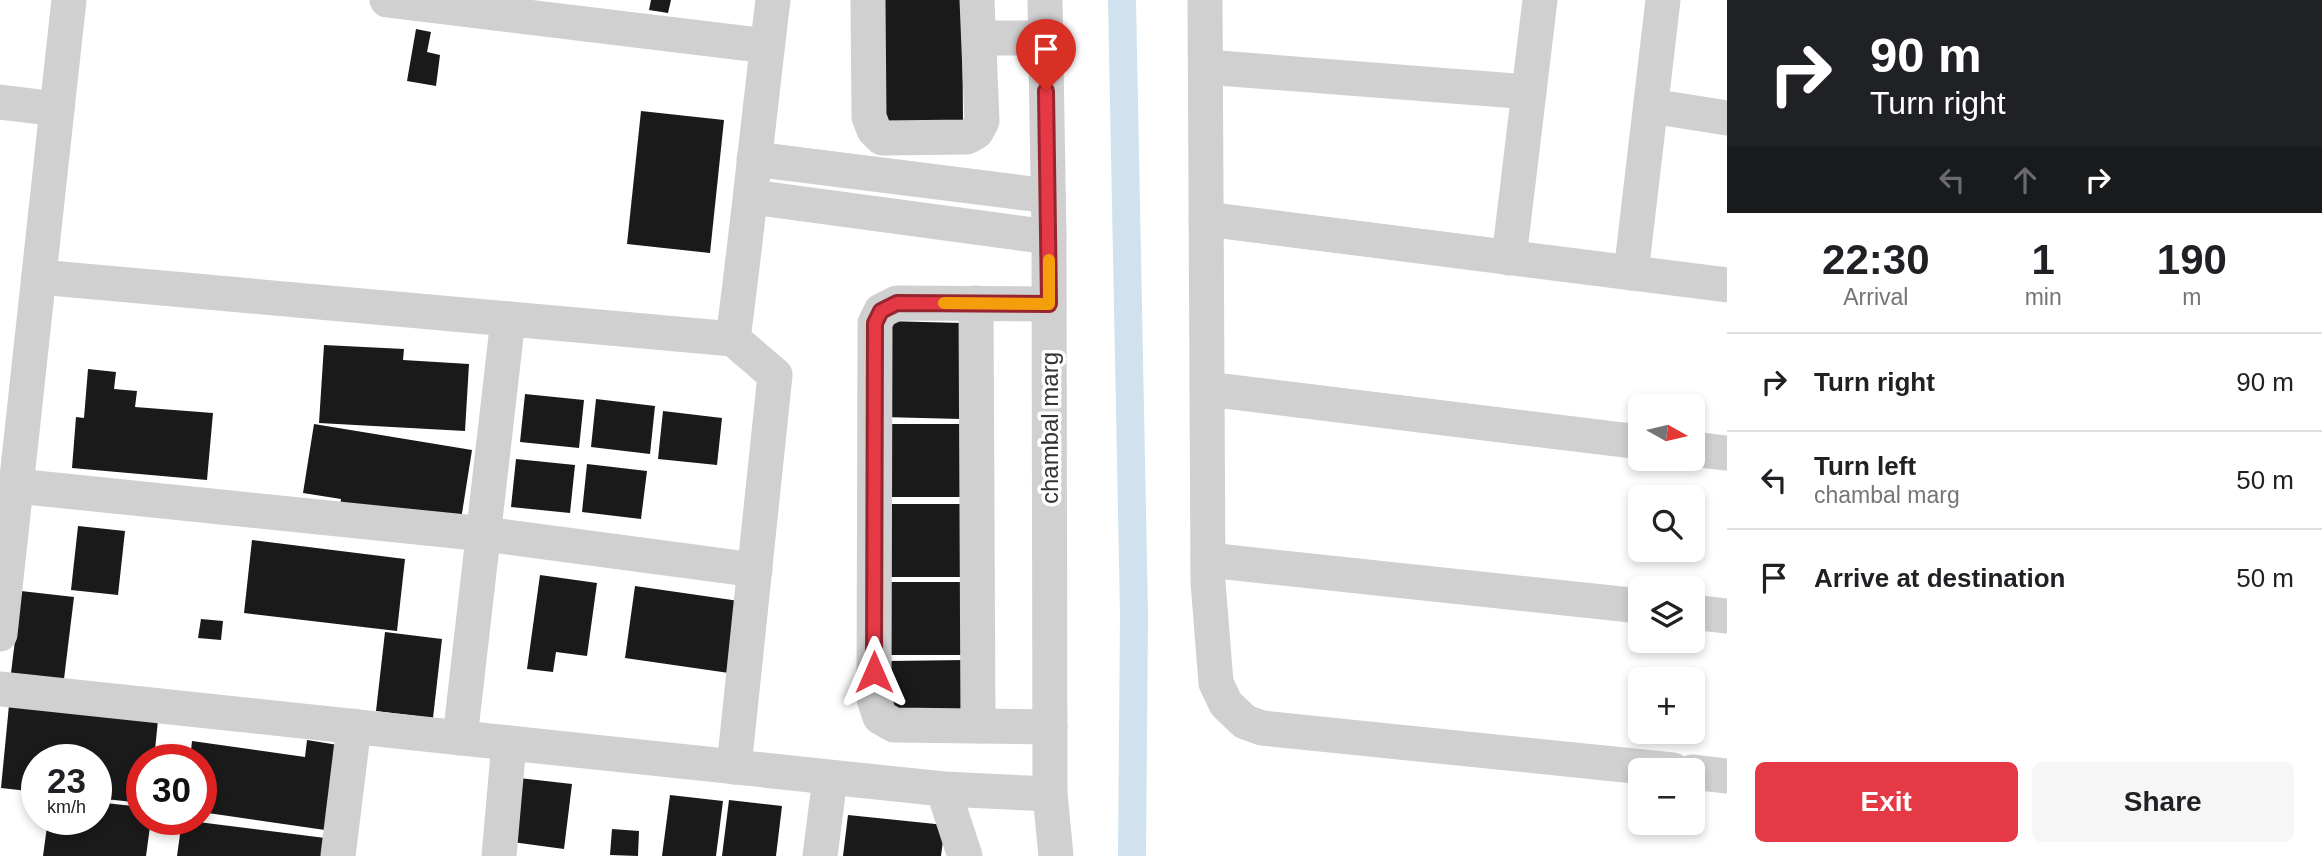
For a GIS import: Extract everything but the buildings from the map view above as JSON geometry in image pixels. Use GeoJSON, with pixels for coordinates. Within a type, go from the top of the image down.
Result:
{"type":"FeatureCollection","features":[{"type":"Feature","properties":{"kind":"street"},"geometry":{"type":"LineString","coordinates":[[0,634],[69,0]]}},
{"type":"Feature","properties":{"kind":"street"},"geometry":{"type":"LineString","coordinates":[[387,0],[440,3],[767,46]]}},
{"type":"Feature","properties":{"kind":"street"},"geometry":{"type":"LineString","coordinates":[[733,339],[752,197],[773,0]]}},
{"type":"Feature","properties":{"kind":"street"},"geometry":{"type":"LineString","coordinates":[[869,0],[869,117],[874,130],[881,138],[967,137],[976,132],[982,121],[977,0]]}},
{"type":"Feature","properties":{"kind":"street","name":"chambal marg"},"geometry":{"type":"LineString","coordinates":[[1045,0],[1049,237],[1050,794],[1056,856]]}},
{"type":"Feature","properties":{"kind":"street"},"geometry":{"type":"LineString","coordinates":[[1206,0],[1208,560],[1216,683],[1226,705],[1245,722],[1262,728],[1628,765]]}},
{"type":"Feature","properties":{"kind":"street"},"geometry":{"type":"LineString","coordinates":[[1509,258],[1540,0]]}},
{"type":"Feature","properties":{"kind":"street"},"geometry":{"type":"LineString","coordinates":[[1631,273],[1663,0]]}},
{"type":"Feature","properties":{"kind":"street"},"geometry":{"type":"LineString","coordinates":[[979,38],[1045,38]]}},
{"type":"Feature","properties":{"kind":"street"},"geometry":{"type":"LineString","coordinates":[[1206,67],[1529,92]]}},
{"type":"Feature","properties":{"kind":"street"},"geometry":{"type":"LineString","coordinates":[[0,102],[57,109]]}},
{"type":"Feature","properties":{"kind":"street"},"geometry":{"type":"LineString","coordinates":[[1651,106],[1727,118]]}},
{"type":"Feature","properties":{"kind":"street"},"geometry":{"type":"LineString","coordinates":[[754,159],[1048,196]]}},
{"type":"Feature","properties":{"kind":"street"},"geometry":{"type":"LineString","coordinates":[[752,197],[1049,237]]}},
{"type":"Feature","properties":{"kind":"street"},"geometry":{"type":"LineString","coordinates":[[1206,219],[1727,285]]}},
{"type":"Feature","properties":{"kind":"street"},"geometry":{"type":"LineString","coordinates":[[38,277],[733,339],[775,375],[734,768]]}},
{"type":"Feature","properties":{"kind":"street"},"geometry":{"type":"LineString","coordinates":[[1049,304],[897,303],[881,311],[875,323],[874,699],[880,717],[894,725],[1050,727]]}},
{"type":"Feature","properties":{"kind":"street"},"geometry":{"type":"LineString","coordinates":[[976,303],[978,726]]}},
{"type":"Feature","properties":{"kind":"street"},"geometry":{"type":"LineString","coordinates":[[460,738],[508,319]]}},
{"type":"Feature","properties":{"kind":"street"},"geometry":{"type":"LineString","coordinates":[[1207,388],[1628,441]]}},
{"type":"Feature","properties":{"kind":"street"},"geometry":{"type":"LineString","coordinates":[[1705,450],[1727,453]]}},
{"type":"Feature","properties":{"kind":"street"},"geometry":{"type":"LineString","coordinates":[[16,486],[485,534],[755,570]]}},
{"type":"Feature","properties":{"kind":"street"},"geometry":{"type":"LineString","coordinates":[[1208,560],[1628,605]]}},
{"type":"Feature","properties":{"kind":"street"},"geometry":{"type":"LineString","coordinates":[[1705,613],[1727,616]]}},
{"type":"Feature","properties":{"kind":"street"},"geometry":{"type":"LineString","coordinates":[[0,689],[830,778],[943,789],[1050,794]]}},
{"type":"Feature","properties":{"kind":"street"},"geometry":{"type":"LineString","coordinates":[[338,856],[354,726]]}},
{"type":"Feature","properties":{"kind":"street"},"geometry":{"type":"LineString","coordinates":[[499,856],[509,743]]}},
{"type":"Feature","properties":{"kind":"street"},"geometry":{"type":"LineString","coordinates":[[1705,773],[1727,776]]}},
{"type":"Feature","properties":{"kind":"street"},"geometry":{"type":"LineString","coordinates":[[820,856],[830,778]]}},
{"type":"Feature","properties":{"kind":"street"},"geometry":{"type":"LineString","coordinates":[[943,789],[965,856]]}},
{"type":"Feature","properties":{"kind":"waterway"},"geometry":{"type":"LineString","coordinates":[[1122,0],[1134,614],[1132,856]]}},
{"type":"Feature","properties":{"kind":"slow traffic"},"geometry":{"type":"LineString","coordinates":[[944,303],[1049,304],[1049,260]]}},
{"type":"Feature","properties":{"kind":"route"},"geometry":{"type":"LineString","coordinates":[[874,672],[875,323],[881,311],[897,303],[1049,304],[1046,91]]}}]}
